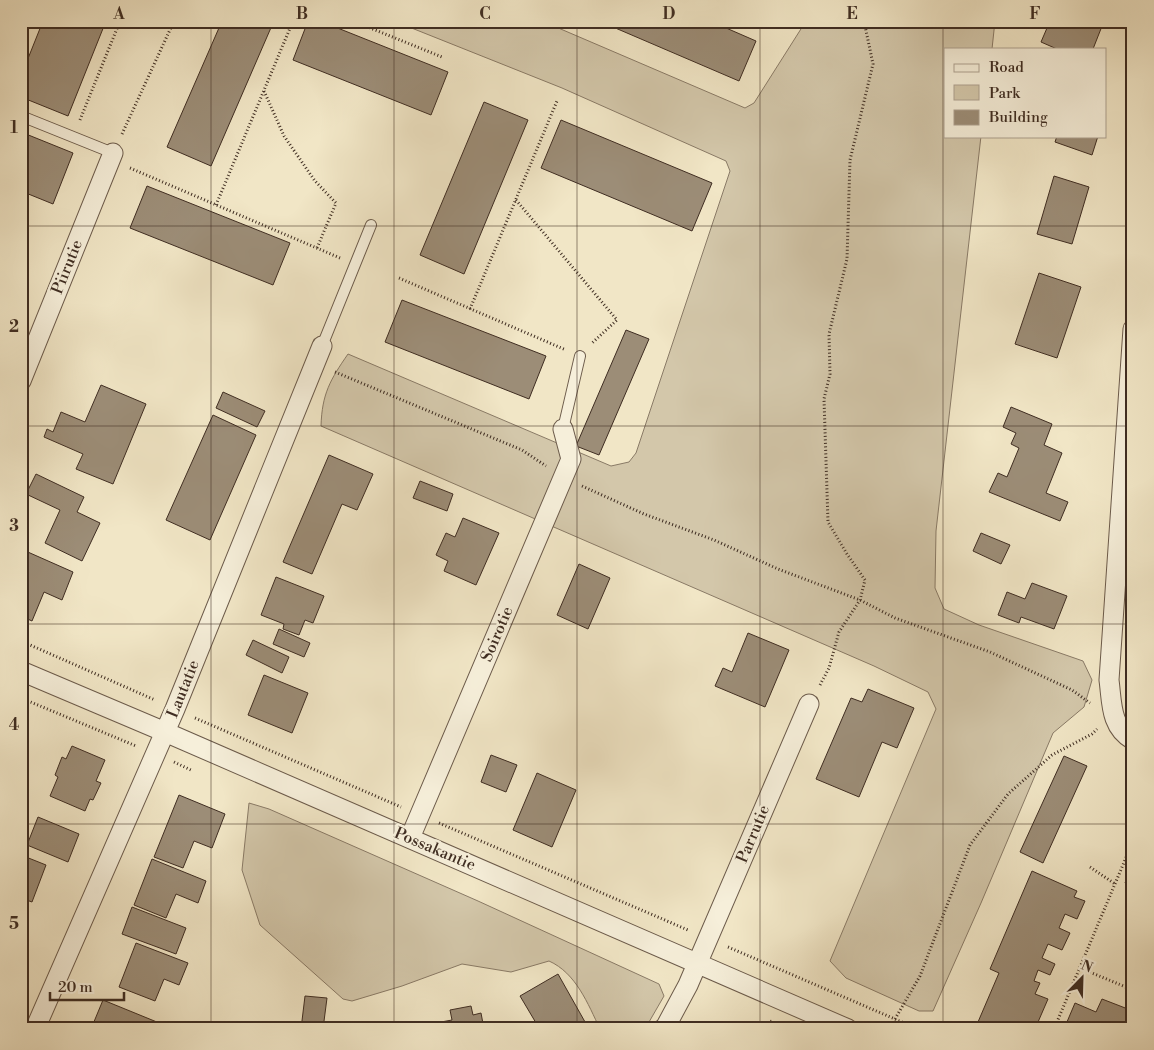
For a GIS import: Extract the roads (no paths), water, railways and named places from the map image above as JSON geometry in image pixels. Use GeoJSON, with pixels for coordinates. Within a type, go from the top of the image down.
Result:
{"type":"FeatureCollection","features":[{"type":"Feature","properties":{"kind":"street","name":"Piirutie"},"geometry":{"type":"LineString","coordinates":[[21,381],[112,157]]}},
{"type":"Feature","properties":{"kind":"street"},"geometry":{"type":"LineString","coordinates":[[1133,329],[1109,680],[1115,722],[1133,740]]}},
{"type":"Feature","properties":{"kind":"street","name":"Lautatie"},"geometry":{"type":"LineString","coordinates":[[36,1029],[175,709],[322,346]]}},
{"type":"Feature","properties":{"kind":"street","name":"Soirotie"},"geometry":{"type":"LineString","coordinates":[[410,838],[571,460],[563,429]]}},
{"type":"Feature","properties":{"kind":"street","name":"Possakantie"},"geometry":{"type":"LineString","coordinates":[[21,671],[848,1029]]}},
{"type":"Feature","properties":{"kind":"street","name":"Parrutie"},"geometry":{"type":"LineString","coordinates":[[663,1029],[688,986],[809,704]]}},
{"type":"Feature","properties":{"kind":"lane"},"geometry":{"type":"LineString","coordinates":[[21,116],[73,137],[112,157]]}},
{"type":"Feature","properties":{"kind":"lane"},"geometry":{"type":"LineString","coordinates":[[322,346],[371,225]]}},
{"type":"Feature","properties":{"kind":"lane"},"geometry":{"type":"LineString","coordinates":[[563,429],[580,356]]}}]}
